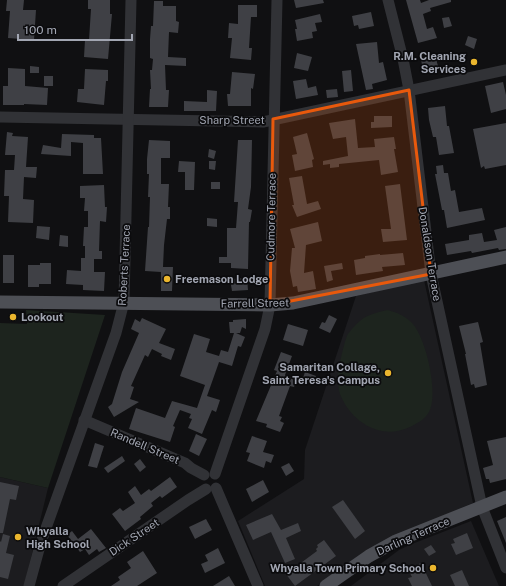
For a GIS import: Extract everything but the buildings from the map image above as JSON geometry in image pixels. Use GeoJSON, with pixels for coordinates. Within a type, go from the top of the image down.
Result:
{"type":"FeatureCollection","features":[{"type":"Feature","properties":{"kind":"main road","name":"Farrell Street"},"geometry":{"type":"LineString","coordinates":[[0,302],[124,302],[270,305],[293,303],[506,257]]}},
{"type":"Feature","properties":{"kind":"main road","name":"Darling Terrace"},"geometry":{"type":"LineString","coordinates":[[326,586],[369,556],[396,542],[506,497]]}},
{"type":"Feature","properties":{"kind":"street","name":"Roberts Terrace"},"geometry":{"type":"LineString","coordinates":[[29,586],[41,542],[116,333],[124,302],[131,0]]}},
{"type":"Feature","properties":{"kind":"street","name":"Cudmore Terrace"},"geometry":{"type":"LineString","coordinates":[[210,474],[265,329],[270,305],[277,0]]}},
{"type":"Feature","properties":{"kind":"street","name":"Donaldson Terrace"},"geometry":{"type":"LineString","coordinates":[[388,0],[410,90],[431,274],[482,507],[506,568]]}},
{"type":"Feature","properties":{"kind":"street","name":"Sharp Street"},"geometry":{"type":"LineString","coordinates":[[0,117],[262,122],[506,70]]}},
{"type":"Feature","properties":{"kind":"street","name":"Randell Street"},"geometry":{"type":"LineString","coordinates":[[84,420],[185,463],[191,468],[210,474]]}},
{"type":"Feature","properties":{"kind":"street"},"geometry":{"type":"LineString","coordinates":[[211,489],[219,481],[210,474],[201,482],[211,489],[258,586]]}},
{"type":"Feature","properties":{"kind":"street","name":"Dick Street"},"geometry":{"type":"LineString","coordinates":[[63,586],[188,500],[211,489]]}},
{"type":"Feature","properties":{"kind":"highlighted area"},"geometry":{"type":"Polygon","coordinates":[[[409,90],[431,274],[270,305],[273,119],[409,90]]]}},
{"type":"Feature","properties":{"kind":"shaded area","name":"Samaritan Collage, Saint Teresa's Campus"},"geometry":{"type":"Polygon","coordinates":[[[424,280],[473,503],[380,543],[317,586],[265,586],[238,521],[304,479],[305,450],[356,296],[424,280]]]}},
{"type":"Feature","properties":{"kind":"shaded area"},"geometry":{"type":"Polygon","coordinates":[[[26,310],[105,315],[48,488],[0,477],[0,323],[27,324],[26,310]]]}},
{"type":"Feature","properties":{"kind":"shaded area"},"geometry":{"type":"Polygon","coordinates":[[[388,310],[407,318],[417,330],[422,340],[430,366],[433,393],[432,404],[429,412],[423,419],[410,427],[399,431],[388,432],[368,426],[352,413],[340,394],[338,374],[344,346],[349,332],[358,322],[366,317],[388,310]]]}},
{"type":"Feature","properties":{"kind":"shaded area","name":"Whyalla High School"},"geometry":{"type":"Polygon","coordinates":[[[0,477],[48,488],[24,586],[0,586],[0,477]]]}},
{"type":"Feature","properties":{"kind":"shaded area","name":"Whyalla Town Primary School"},"geometry":{"type":"Polygon","coordinates":[[[471,521],[499,586],[351,586],[399,550],[471,521]]]}},
{"type":"Feature","properties":{"kind":"place","name":"R.M. Cleaning Services"},"geometry":{"type":"Point","coordinates":[474,62]}},
{"type":"Feature","properties":{"kind":"place","name":"Freemason Lodge"},"geometry":{"type":"Point","coordinates":[167,279]}},
{"type":"Feature","properties":{"kind":"place","name":"Lookout"},"geometry":{"type":"Point","coordinates":[13,317]}},
{"type":"Feature","properties":{"kind":"place","name":"Samaritan Collage, Saint Teresa's Campus"},"geometry":{"type":"Point","coordinates":[388,373]}},
{"type":"Feature","properties":{"kind":"place","name":"Whyalla High School"},"geometry":{"type":"Point","coordinates":[18,537]}},
{"type":"Feature","properties":{"kind":"place","name":"Whyalla Town Primary School"},"geometry":{"type":"Point","coordinates":[433,568]}}]}
